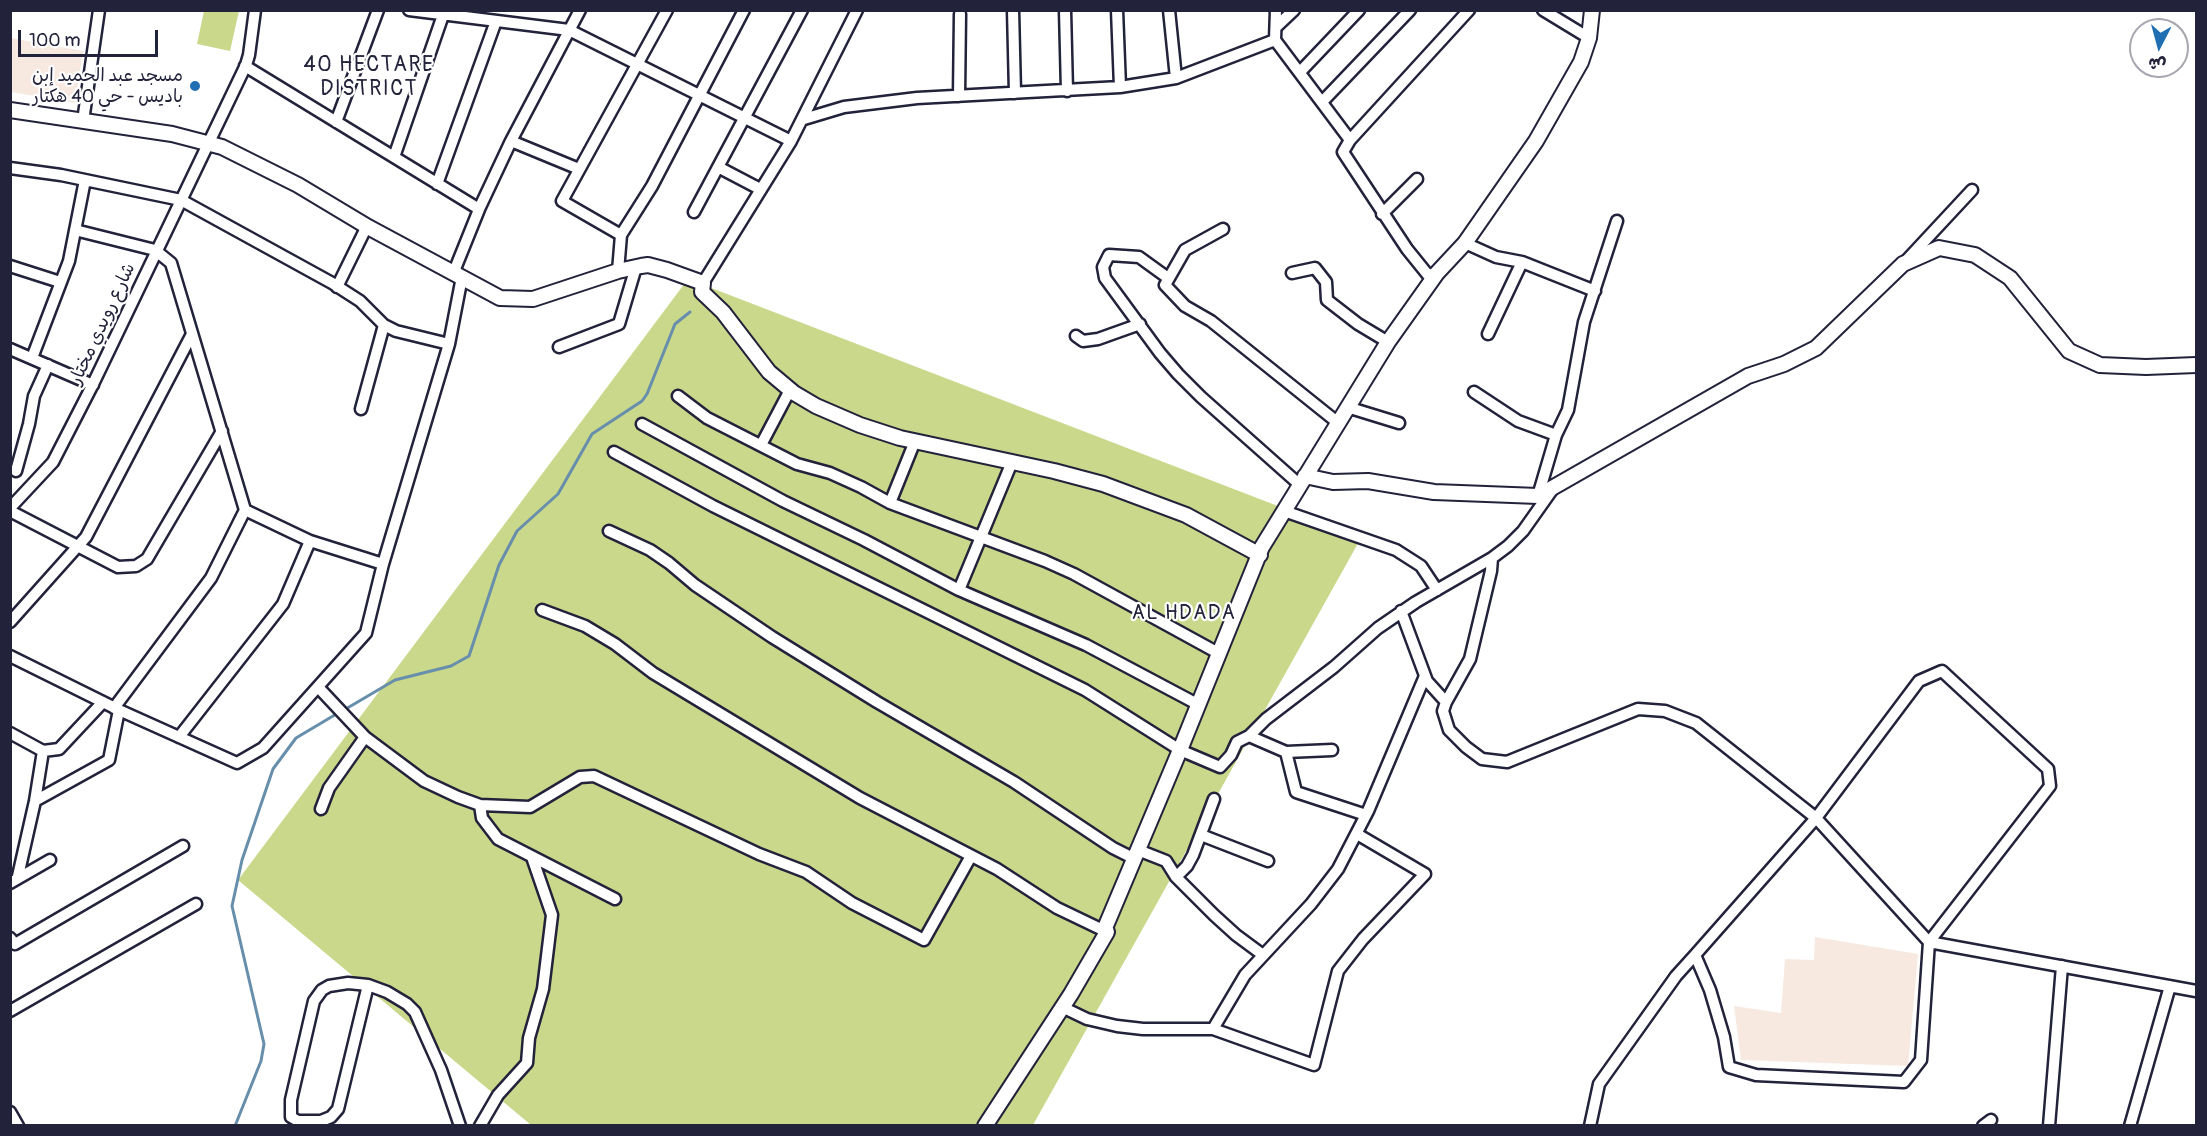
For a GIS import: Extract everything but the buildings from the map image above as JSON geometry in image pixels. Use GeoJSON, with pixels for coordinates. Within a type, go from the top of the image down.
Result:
{"type":"FeatureCollection","features":[{"type":"Feature","properties":{"kind":"main road"},"geometry":{"type":"LineString","coordinates":[[985,1125],[1062,1007],[1107,932],[1105,928],[1260,555],[1337,422],[1388,342],[1437,273],[1465,243],[1536,141],[1576,72],[1589,38],[1592,10]]}},
{"type":"Feature","properties":{"kind":"main road"},"geometry":{"type":"LineString","coordinates":[[10,110],[172,134],[234,152],[500,298],[523,300],[533,298],[618,271],[648,266],[658,267],[703,283],[702,292],[723,312],[769,372],[803,399],[860,425],[915,441],[1103,484],[1169,508],[1208,526],[1260,555]]}},
{"type":"Feature","properties":{"kind":"main road"},"geometry":{"type":"LineString","coordinates":[[1302,481],[1368,481],[1434,492],[1538,496],[1618,448],[1748,376],[1785,364],[1816,348],[1903,264],[1939,248],[1976,255],[2010,278],[2069,351],[2100,365],[2146,367],[2196,365]]}},
{"type":"Feature","properties":{"kind":"street"},"geometry":{"type":"LineString","coordinates":[[83,121],[99,10]]}},
{"type":"Feature","properties":{"kind":"street","name":"شارع رويدي مختار"},"geometry":{"type":"LineString","coordinates":[[10,509],[52,462],[93,385],[155,250],[245,66],[249,56],[255,10]]}},
{"type":"Feature","properties":{"kind":"street"},"geometry":{"type":"LineString","coordinates":[[336,122],[378,10]]}},
{"type":"Feature","properties":{"kind":"street"},"geometry":{"type":"LineString","coordinates":[[409,10],[569,30],[791,141]]}},
{"type":"Feature","properties":{"kind":"street"},"geometry":{"type":"LineString","coordinates":[[10,656],[116,709],[237,763],[263,748],[366,633],[383,564],[449,344],[457,276],[479,209],[511,141],[580,10]]}},
{"type":"Feature","properties":{"kind":"street"},"geometry":{"type":"LineString","coordinates":[[621,235],[562,201],[667,10]]}},
{"type":"Feature","properties":{"kind":"street"},"geometry":{"type":"LineString","coordinates":[[618,271],[621,235],[652,186],[744,10]]}},
{"type":"Feature","properties":{"kind":"street"},"geometry":{"type":"LineString","coordinates":[[694,212],[802,10]]}},
{"type":"Feature","properties":{"kind":"street"},"geometry":{"type":"LineString","coordinates":[[703,283],[804,118],[857,10]]}},
{"type":"Feature","properties":{"kind":"street"},"geometry":{"type":"LineString","coordinates":[[1012,10],[1016,93]]}},
{"type":"Feature","properties":{"kind":"street"},"geometry":{"type":"LineString","coordinates":[[1065,10],[1067,92]]}},
{"type":"Feature","properties":{"kind":"street"},"geometry":{"type":"LineString","coordinates":[[1117,10],[1120,87]]}},
{"type":"Feature","properties":{"kind":"street"},"geometry":{"type":"LineString","coordinates":[[1168,10],[1176,78]]}},
{"type":"Feature","properties":{"kind":"street"},"geometry":{"type":"LineString","coordinates":[[1276,10],[1275,40],[1350,141]]}},
{"type":"Feature","properties":{"kind":"street"},"geometry":{"type":"LineString","coordinates":[[1276,27],[1294,10]]}},
{"type":"Feature","properties":{"kind":"street"},"geometry":{"type":"LineString","coordinates":[[1300,72],[1359,10]]}},
{"type":"Feature","properties":{"kind":"street"},"geometry":{"type":"LineString","coordinates":[[1322,102],[1410,10]]}},
{"type":"Feature","properties":{"kind":"street"},"geometry":{"type":"LineString","coordinates":[[1437,273],[1428,275],[1407,249],[1343,152],[1350,141],[1469,10]]}},
{"type":"Feature","properties":{"kind":"street"},"geometry":{"type":"LineString","coordinates":[[1543,10],[1589,38]]}},
{"type":"Feature","properties":{"kind":"street"},"geometry":{"type":"LineString","coordinates":[[394,157],[447,14]]}},
{"type":"Feature","properties":{"kind":"street"},"geometry":{"type":"LineString","coordinates":[[959,96],[960,14]]}},
{"type":"Feature","properties":{"kind":"street"},"geometry":{"type":"LineString","coordinates":[[437,184],[496,21]]}},
{"type":"Feature","properties":{"kind":"street"},"geometry":{"type":"LineString","coordinates":[[804,118],[844,107],[917,98],[1067,92],[1176,78],[1275,40]]}},
{"type":"Feature","properties":{"kind":"street"},"geometry":{"type":"LineString","coordinates":[[245,66],[479,209]]}},
{"type":"Feature","properties":{"kind":"street"},"geometry":{"type":"LineString","coordinates":[[511,141],[579,169]]}},
{"type":"Feature","properties":{"kind":"street"},"geometry":{"type":"LineString","coordinates":[[718,166],[760,189]]}},
{"type":"Feature","properties":{"kind":"street"},"geometry":{"type":"LineString","coordinates":[[10,168],[85,180],[181,200],[337,286],[360,301],[384,325],[396,331],[449,344]]}},
{"type":"Feature","properties":{"kind":"street"},"geometry":{"type":"LineString","coordinates":[[1383,214],[1417,179]]}},
{"type":"Feature","properties":{"kind":"street"},"geometry":{"type":"LineString","coordinates":[[32,358],[69,261],[85,180]]}},
{"type":"Feature","properties":{"kind":"street"},"geometry":{"type":"LineString","coordinates":[[1903,264],[1972,190]]}},
{"type":"Feature","properties":{"kind":"street"},"geometry":{"type":"LineString","coordinates":[[1538,496],[1556,435],[1568,410],[1584,322],[1617,221]]}},
{"type":"Feature","properties":{"kind":"street"},"geometry":{"type":"LineString","coordinates":[[337,286],[367,226]]}},
{"type":"Feature","properties":{"kind":"street"},"geometry":{"type":"LineString","coordinates":[[1223,229],[1185,250],[1165,285],[1185,306],[1211,321],[1337,422]]}},
{"type":"Feature","properties":{"kind":"street"},"geometry":{"type":"LineString","coordinates":[[35,801],[109,760],[116,709],[211,578],[245,510],[171,262],[155,250],[75,230]]}},
{"type":"Feature","properties":{"kind":"street"},"geometry":{"type":"LineString","coordinates":[[1465,243],[1496,257],[1522,262],[1596,291]]}},
{"type":"Feature","properties":{"kind":"street"},"geometry":{"type":"LineString","coordinates":[[1168,278],[1139,256],[1109,255],[1103,267],[1105,278],[1161,353],[1201,398],[1302,481]]}},
{"type":"Feature","properties":{"kind":"street"},"geometry":{"type":"LineString","coordinates":[[1488,334],[1522,262]]}},
{"type":"Feature","properties":{"kind":"street"},"geometry":{"type":"LineString","coordinates":[[10,266],[60,282]]}},
{"type":"Feature","properties":{"kind":"street"},"geometry":{"type":"LineString","coordinates":[[559,347],[619,324],[636,267]]}},
{"type":"Feature","properties":{"kind":"street"},"geometry":{"type":"LineString","coordinates":[[1293,273],[1314,268],[1326,282],[1327,300],[1358,324],[1388,342]]}},
{"type":"Feature","properties":{"kind":"street"},"geometry":{"type":"LineString","coordinates":[[1076,336],[1083,341],[1098,339],[1140,324]]}},
{"type":"Feature","properties":{"kind":"street"},"geometry":{"type":"LineString","coordinates":[[361,409],[384,325]]}},
{"type":"Feature","properties":{"kind":"street"},"geometry":{"type":"LineString","coordinates":[[10,622],[86,537],[192,334]]}},
{"type":"Feature","properties":{"kind":"street"},"geometry":{"type":"LineString","coordinates":[[10,349],[93,385]]}},
{"type":"Feature","properties":{"kind":"street"},"geometry":{"type":"LineString","coordinates":[[16,471],[27,433],[34,396],[48,364]]}},
{"type":"Feature","properties":{"kind":"street"},"geometry":{"type":"LineString","coordinates":[[761,445],[790,390]]}},
{"type":"Feature","properties":{"kind":"street"},"geometry":{"type":"LineString","coordinates":[[1474,392],[1518,421],[1556,435]]}},
{"type":"Feature","properties":{"kind":"street"},"geometry":{"type":"LineString","coordinates":[[678,396],[707,418],[797,464],[830,473],[890,503],[982,536],[1074,574],[1220,654]]}},
{"type":"Feature","properties":{"kind":"street"},"geometry":{"type":"LineString","coordinates":[[1347,407],[1399,423]]}},
{"type":"Feature","properties":{"kind":"street"},"geometry":{"type":"LineString","coordinates":[[642,424],[783,501],[959,590],[1086,645],[1199,705]]}},
{"type":"Feature","properties":{"kind":"street"},"geometry":{"type":"LineString","coordinates":[[10,509],[118,567],[136,566],[147,559],[222,431]]}},
{"type":"Feature","properties":{"kind":"street"},"geometry":{"type":"LineString","coordinates":[[890,503],[915,441]]}},
{"type":"Feature","properties":{"kind":"street"},"geometry":{"type":"LineString","coordinates":[[614,452],[713,506],[1085,690],[1180,750],[1220,767],[1231,755],[1237,742],[1250,736],[1266,718],[1334,667],[1378,628],[1401,611],[1492,558],[1523,531],[1553,488]]}},
{"type":"Feature","properties":{"kind":"street"},"geometry":{"type":"LineString","coordinates":[[959,590],[1012,462]]}},
{"type":"Feature","properties":{"kind":"street"},"geometry":{"type":"LineString","coordinates":[[245,510],[310,541],[383,564]]}},
{"type":"Feature","properties":{"kind":"street"},"geometry":{"type":"LineString","coordinates":[[1284,511],[1396,550],[1421,566],[1437,590]]}},
{"type":"Feature","properties":{"kind":"street"},"geometry":{"type":"LineString","coordinates":[[609,531],[650,550],[695,585],[772,637],[1014,782],[1113,848],[1166,861],[1176,877],[1229,929],[1263,955]]}},
{"type":"Feature","properties":{"kind":"street"},"geometry":{"type":"LineString","coordinates":[[180,737],[283,604],[310,541]]}},
{"type":"Feature","properties":{"kind":"street"},"geometry":{"type":"LineString","coordinates":[[1492,558],[1470,659],[1443,711],[1449,730],[1482,759],[1507,762],[1638,709],[1665,711],[1696,723],[1816,818],[1929,942],[2196,991]]}},
{"type":"Feature","properties":{"kind":"street"},"geometry":{"type":"LineString","coordinates":[[542,610],[585,626],[615,644],[654,673],[860,798],[996,869],[1057,908],[1107,932]]}},
{"type":"Feature","properties":{"kind":"street"},"geometry":{"type":"LineString","coordinates":[[1401,611],[1427,681],[1446,702]]}},
{"type":"Feature","properties":{"kind":"street"},"geometry":{"type":"LineString","coordinates":[[1590,1125],[1599,1084],[1676,976],[1816,818],[1919,681],[1942,671],[2048,769],[2050,786],[1929,942],[1921,1060],[1904,1082],[1756,1075],[1729,1067],[1724,1037],[1710,990],[1695,955]]}},
{"type":"Feature","properties":{"kind":"street"},"geometry":{"type":"LineString","coordinates":[[1213,1029],[1240,981],[1329,882],[1366,815],[1425,676]]}},
{"type":"Feature","properties":{"kind":"street"},"geometry":{"type":"LineString","coordinates":[[318,687],[365,737],[424,781],[480,805],[530,807],[580,777],[594,776],[759,854],[806,872],[852,903],[924,940],[971,856]]}},
{"type":"Feature","properties":{"kind":"street"},"geometry":{"type":"LineString","coordinates":[[10,733],[43,751],[58,748],[103,702]]}},
{"type":"Feature","properties":{"kind":"street"},"geometry":{"type":"LineString","coordinates":[[1250,736],[1286,752],[1332,750]]}},
{"type":"Feature","properties":{"kind":"street"},"geometry":{"type":"LineString","coordinates":[[321,809],[329,789],[365,737]]}},
{"type":"Feature","properties":{"kind":"street"},"geometry":{"type":"LineString","coordinates":[[16,879],[35,801],[43,751]]}},
{"type":"Feature","properties":{"kind":"street"},"geometry":{"type":"LineString","coordinates":[[1286,752],[1296,792],[1366,815]]}},
{"type":"Feature","properties":{"kind":"street"},"geometry":{"type":"LineString","coordinates":[[1176,877],[1187,866],[1214,799]]}},
{"type":"Feature","properties":{"kind":"street"},"geometry":{"type":"LineString","coordinates":[[480,805],[482,818],[498,839],[615,899]]}},
{"type":"Feature","properties":{"kind":"street"},"geometry":{"type":"LineString","coordinates":[[1062,1007],[1087,1019],[1117,1026],[1143,1029],[1213,1029],[1314,1065],[1338,970],[1363,939],[1425,874],[1357,834]]}},
{"type":"Feature","properties":{"kind":"street"},"geometry":{"type":"LineString","coordinates":[[1201,835],[1268,861]]}},
{"type":"Feature","properties":{"kind":"street"},"geometry":{"type":"LineString","coordinates":[[10,938],[15,944],[183,846]]}},
{"type":"Feature","properties":{"kind":"street"},"geometry":{"type":"LineString","coordinates":[[480,1125],[498,1095],[527,1063],[529,1038],[543,988],[552,915],[532,857]]}},
{"type":"Feature","properties":{"kind":"street"},"geometry":{"type":"LineString","coordinates":[[16,879],[50,860]]}},
{"type":"Feature","properties":{"kind":"street"},"geometry":{"type":"LineString","coordinates":[[10,865],[16,879]]}},
{"type":"Feature","properties":{"kind":"street"},"geometry":{"type":"LineString","coordinates":[[10,1011],[196,904]]}},
{"type":"Feature","properties":{"kind":"street"},"geometry":{"type":"LineString","coordinates":[[2049,1125],[2061,966]]}},
{"type":"Feature","properties":{"kind":"street"},"geometry":{"type":"LineString","coordinates":[[368,985],[338,1109],[331,1117],[321,1121],[293,1119],[291,1100],[308,1023],[317,996],[329,986],[348,983],[368,985],[397,998],[415,1012],[441,1070],[460,1125]]}},
{"type":"Feature","properties":{"kind":"street"},"geometry":{"type":"LineString","coordinates":[[2130,1125],[2170,987]]}},
{"type":"Feature","properties":{"kind":"street"},"geometry":{"type":"LineString","coordinates":[[10,1112],[18,1125]]}},
{"type":"Feature","properties":{"kind":"street"},"geometry":{"type":"LineString","coordinates":[[1983,1125],[1991,1120],[1991,1125]]}},
{"type":"Feature","properties":{"kind":"shaded area"},"geometry":{"type":"Polygon","coordinates":[[[11,38],[83,51],[75,103],[11,92],[11,38]]]}},
{"type":"Feature","properties":{"kind":"shaded area"},"geometry":{"type":"Polygon","coordinates":[[[1815,937],[1918,954],[1908,1066],[1741,1060],[1734,1006],[1781,1013],[1785,959],[1814,960],[1815,937]]]}},
{"type":"Feature","properties":{"kind":"green space"},"geometry":{"type":"Polygon","coordinates":[[[204,11],[239,11],[230,51],[197,44],[204,11]]]}},
{"type":"Feature","properties":{"kind":"green space"},"geometry":{"type":"Polygon","coordinates":[[[688,279],[1361,538],[1033,1125],[531,1125],[238,880],[688,279]]]}},
{"type":"Feature","properties":{"kind":"waterway"},"geometry":{"type":"LineString","coordinates":[[344,710],[395,680],[451,666],[469,656],[499,565],[517,531],[558,494],[592,434],[642,401],[647,394],[675,324],[690,312]]}},
{"type":"Feature","properties":{"kind":"waterway"},"geometry":{"type":"LineString","coordinates":[[235,1126],[261,1061],[264,1044],[232,906],[242,860],[273,769],[296,738],[338,713]]}},
{"type":"Feature","properties":{"kind":"place","name":"مسجد عبد الحميد إبن باديس - حي 40 هكتار"},"geometry":{"type":"Point","coordinates":[195,86]}},
{"type":"Feature","properties":{"kind":"district","name":"40 HECTARE DISTRICT"},"geometry":{"type":"Point","coordinates":[369,78]}},
{"type":"Feature","properties":{"kind":"district","name":"AL HDADA"},"geometry":{"type":"Point","coordinates":[1184,614]}}]}
